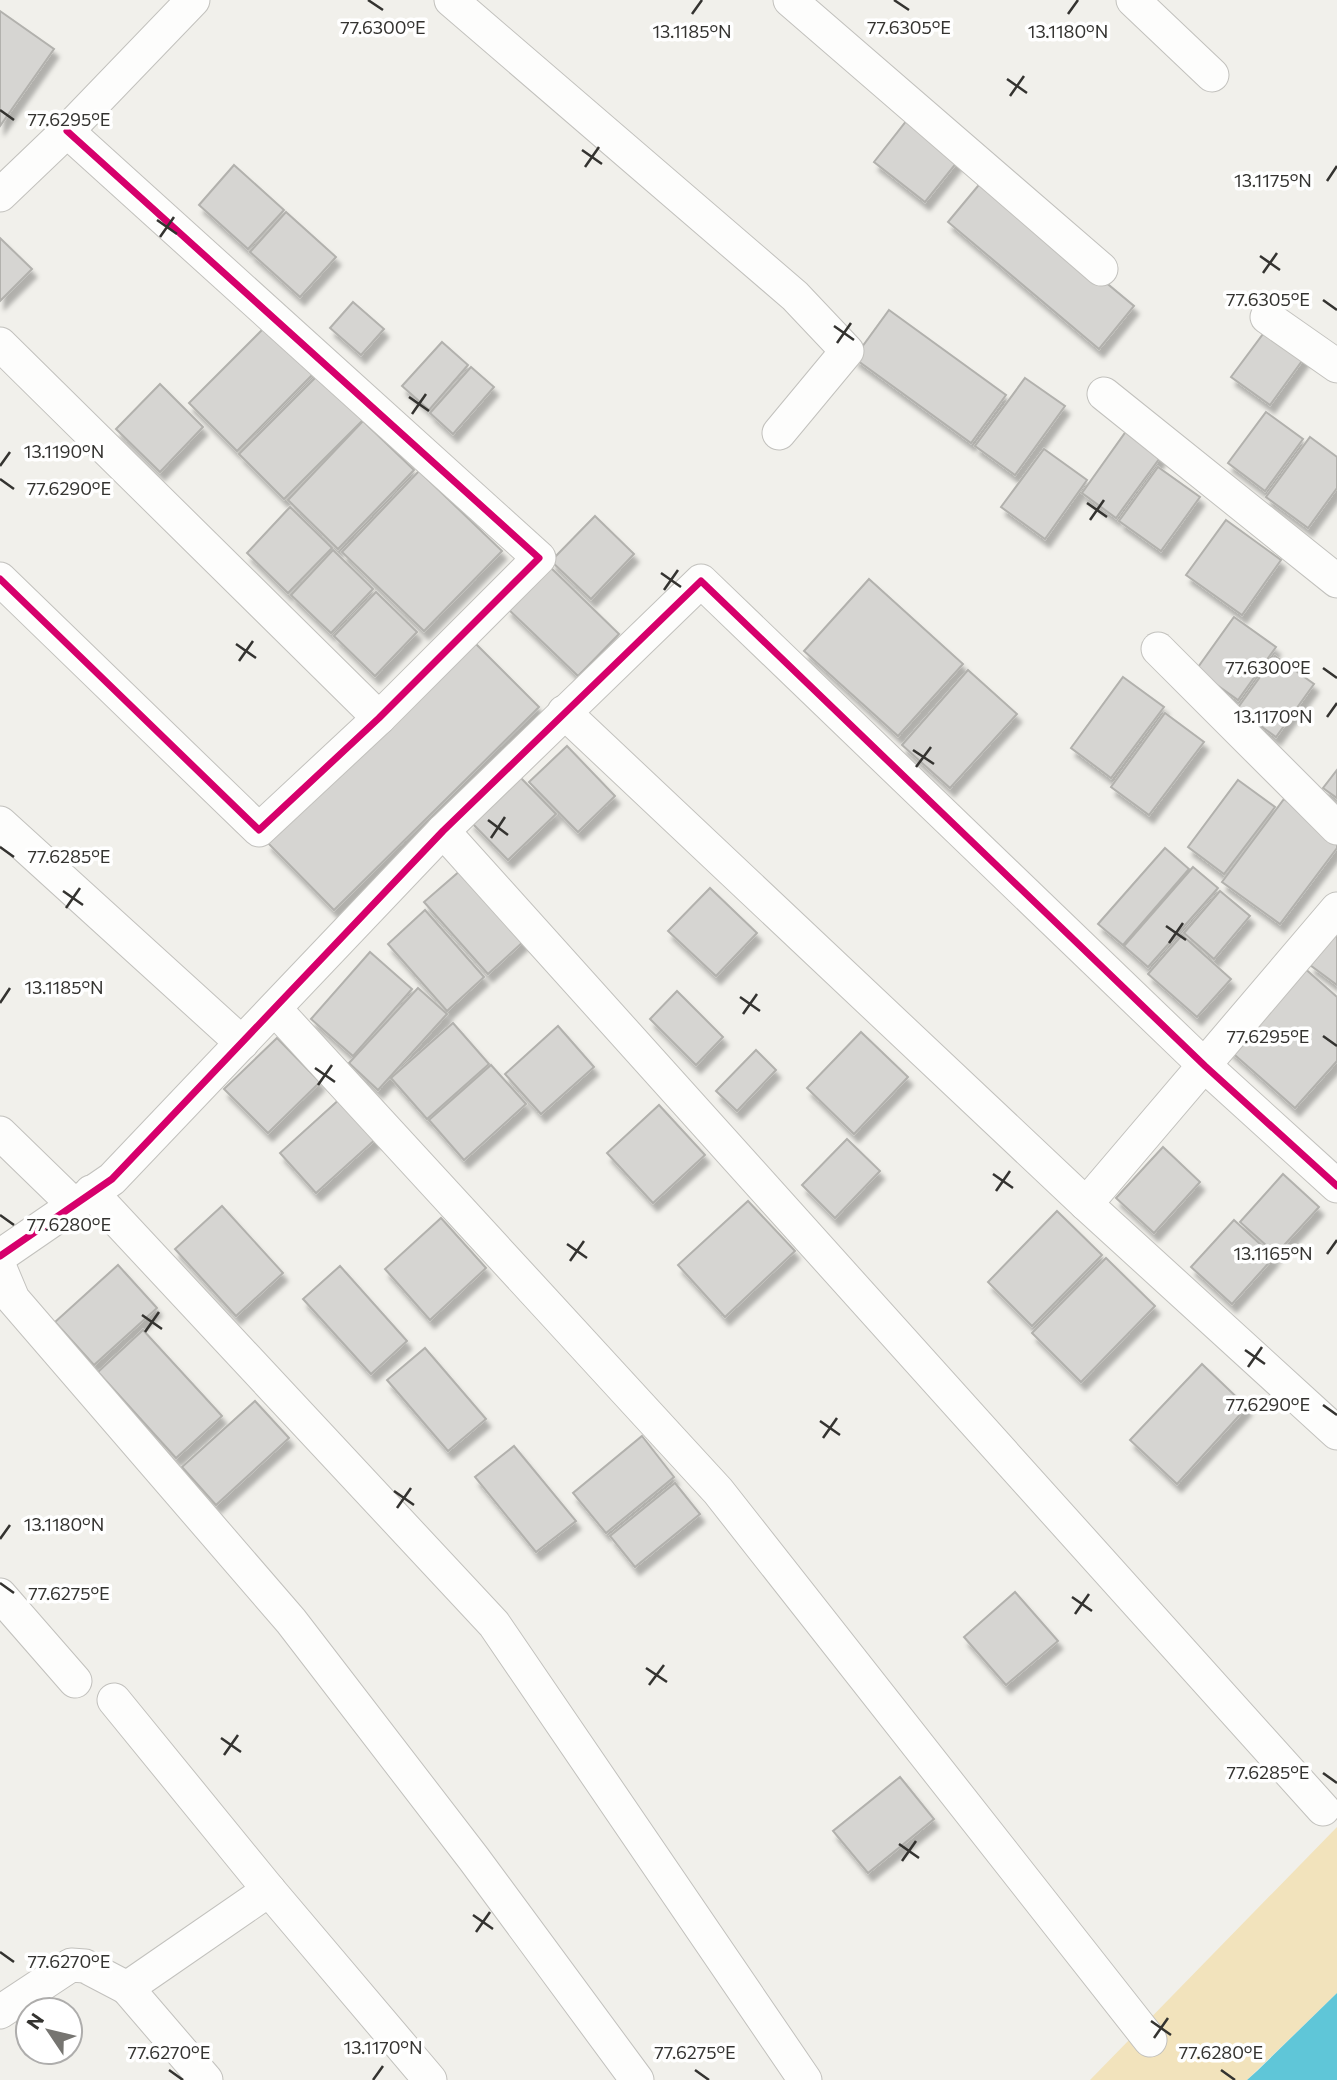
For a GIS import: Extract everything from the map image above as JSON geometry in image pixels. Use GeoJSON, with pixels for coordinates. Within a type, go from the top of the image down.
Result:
{"type":"FeatureCollection","features":[{"type":"Feature","properties":{"kind":"street"},"geometry":{"type":"LineString","coordinates":[[0,195],[67,131],[193,0]]}},
{"type":"Feature","properties":{"kind":"street"},"geometry":{"type":"LineString","coordinates":[[451,0],[795,296],[847,351],[779,433]]}},
{"type":"Feature","properties":{"kind":"street"},"geometry":{"type":"LineString","coordinates":[[790,0],[1101,269]]}},
{"type":"Feature","properties":{"kind":"street"},"geometry":{"type":"LineString","coordinates":[[1133,0],[1212,75]]}},
{"type":"Feature","properties":{"kind":"street"},"geometry":{"type":"LineString","coordinates":[[0,579],[259,830],[379,718],[539,558],[67,131]]}},
{"type":"Feature","properties":{"kind":"street"},"geometry":{"type":"LineString","coordinates":[[1268,317],[1337,366]]}},
{"type":"Feature","properties":{"kind":"street"},"geometry":{"type":"LineString","coordinates":[[0,344],[379,718]]}},
{"type":"Feature","properties":{"kind":"street"},"geometry":{"type":"LineString","coordinates":[[1104,394],[1337,581]]}},
{"type":"Feature","properties":{"kind":"street"},"geometry":{"type":"LineString","coordinates":[[0,1256],[112,1179],[443,831],[701,581],[1205,1066],[1337,1186]]}},
{"type":"Feature","properties":{"kind":"street"},"geometry":{"type":"LineString","coordinates":[[1158,649],[1337,828]]}},
{"type":"Feature","properties":{"kind":"street"},"geometry":{"type":"LineString","coordinates":[[564,712],[1086,1204],[1337,1433]]}},
{"type":"Feature","properties":{"kind":"street"},"geometry":{"type":"LineString","coordinates":[[0,823],[242,1044]]}},
{"type":"Feature","properties":{"kind":"street"},"geometry":{"type":"LineString","coordinates":[[443,831],[1323,1809]]}},
{"type":"Feature","properties":{"kind":"street"},"geometry":{"type":"LineString","coordinates":[[1086,1204],[1337,909]]}},
{"type":"Feature","properties":{"kind":"street"},"geometry":{"type":"LineString","coordinates":[[275,1009],[718,1491],[1150,2040]]}},
{"type":"Feature","properties":{"kind":"street"},"geometry":{"type":"LineString","coordinates":[[0,1133],[82,1198],[494,1624],[805,2080]]}},
{"type":"Feature","properties":{"kind":"street"},"geometry":{"type":"LineString","coordinates":[[0,1268],[13,1298],[291,1621],[474,1859],[637,2080]]}},
{"type":"Feature","properties":{"kind":"street"},"geometry":{"type":"LineString","coordinates":[[0,1595],[75,1681]]}},
{"type":"Feature","properties":{"kind":"street"},"geometry":{"type":"LineString","coordinates":[[114,1700],[269,1890],[430,2080]]}},
{"type":"Feature","properties":{"kind":"street"},"geometry":{"type":"LineString","coordinates":[[127,1988],[269,1890]]}},
{"type":"Feature","properties":{"kind":"street"},"geometry":{"type":"LineString","coordinates":[[0,2012],[71,1965],[85,1966],[127,1988],[206,2080]]}},
{"type":"Feature","properties":{"kind":"shaded area"},"geometry":{"type":"Polygon","coordinates":[[[1337,1827],[1337,1993],[1247,2080],[1090,2080],[1337,1827]]]}},
{"type":"Feature","properties":{"kind":"water"},"geometry":{"type":"Polygon","coordinates":[[[1337,1993],[1337,2080],[1247,2080],[1257,2071],[1337,1993]]]}},
{"type":"Feature","properties":{"kind":"building"},"geometry":{"type":"Polygon","coordinates":[[[0,11],[54,49],[0,126],[0,11]]]}},
{"type":"Feature","properties":{"kind":"building"},"geometry":{"type":"Polygon","coordinates":[[[911,115],[962,156],[925,202],[874,162],[911,115]]]}},
{"type":"Feature","properties":{"kind":"building"},"geometry":{"type":"Polygon","coordinates":[[[234,165],[284,210],[248,249],[199,205],[234,165]]]}},
{"type":"Feature","properties":{"kind":"building"},"geometry":{"type":"Polygon","coordinates":[[[983,180],[1134,306],[1099,349],[948,222],[983,180]]]}},
{"type":"Feature","properties":{"kind":"building"},"geometry":{"type":"Polygon","coordinates":[[[286,212],[336,257],[300,297],[250,252],[286,212]]]}},
{"type":"Feature","properties":{"kind":"building"},"geometry":{"type":"Polygon","coordinates":[[[0,238],[32,269],[0,301],[0,238]]]}},
{"type":"Feature","properties":{"kind":"building"},"geometry":{"type":"Polygon","coordinates":[[[353,302],[384,329],[361,355],[330,328],[353,302]]]}},
{"type":"Feature","properties":{"kind":"building"},"geometry":{"type":"Polygon","coordinates":[[[889,310],[1006,395],[971,443],[854,358],[889,310]]]}},
{"type":"Feature","properties":{"kind":"building"},"geometry":{"type":"Polygon","coordinates":[[[272,320],[319,368],[237,451],[189,403],[272,320]]]}},
{"type":"Feature","properties":{"kind":"building"},"geometry":{"type":"Polygon","coordinates":[[[1269,326],[1307,354],[1270,405],[1231,377],[1269,326]]]}},
{"type":"Feature","properties":{"kind":"building"},"geometry":{"type":"Polygon","coordinates":[[[442,342],[468,365],[429,410],[402,386],[442,342]]]}},
{"type":"Feature","properties":{"kind":"building"},"geometry":{"type":"Polygon","coordinates":[[[471,367],[494,387],[453,434],[430,413],[471,367]]]}},
{"type":"Feature","properties":{"kind":"building"},"geometry":{"type":"Polygon","coordinates":[[[321,372],[366,417],[284,499],[239,454],[321,372]]]}},
{"type":"Feature","properties":{"kind":"building"},"geometry":{"type":"Polygon","coordinates":[[[1025,378],[1065,406],[1015,475],[975,446],[1025,378]]]}},
{"type":"Feature","properties":{"kind":"building"},"geometry":{"type":"Polygon","coordinates":[[[160,384],[203,427],[160,472],[116,429],[160,384]]]}},
{"type":"Feature","properties":{"kind":"building"},"geometry":{"type":"Polygon","coordinates":[[[1266,412],[1303,439],[1265,491],[1228,463],[1266,412]]]}},
{"type":"Feature","properties":{"kind":"building"},"geometry":{"type":"Polygon","coordinates":[[[363,421],[414,470],[338,549],[288,500],[363,421]]]}},
{"type":"Feature","properties":{"kind":"building"},"geometry":{"type":"Polygon","coordinates":[[[1127,430],[1162,455],[1116,518],[1082,493],[1127,430]]]}},
{"type":"Feature","properties":{"kind":"building"},"geometry":{"type":"Polygon","coordinates":[[[1310,437],[1337,457],[1337,488],[1308,528],[1266,497],[1310,437]]]}},
{"type":"Feature","properties":{"kind":"building"},"geometry":{"type":"Polygon","coordinates":[[[1044,449],[1087,480],[1045,539],[1001,507],[1044,449]]]}},
{"type":"Feature","properties":{"kind":"building"},"geometry":{"type":"Polygon","coordinates":[[[1158,467],[1200,497],[1161,551],[1119,521],[1158,467]]]}},
{"type":"Feature","properties":{"kind":"building"},"geometry":{"type":"Polygon","coordinates":[[[419,471],[502,551],[424,631],[342,552],[419,471]]]}},
{"type":"Feature","properties":{"kind":"building"},"geometry":{"type":"Polygon","coordinates":[[[290,507],[332,548],[288,593],[247,553],[290,507]]]}},
{"type":"Feature","properties":{"kind":"building"},"geometry":{"type":"Polygon","coordinates":[[[595,516],[634,554],[591,599],[551,561],[595,516]]]}},
{"type":"Feature","properties":{"kind":"building"},"geometry":{"type":"Polygon","coordinates":[[[1226,520],[1281,560],[1242,615],[1186,575],[1226,520]]]}},
{"type":"Feature","properties":{"kind":"building"},"geometry":{"type":"Polygon","coordinates":[[[333,550],[373,589],[331,633],[291,595],[333,550]]]}},
{"type":"Feature","properties":{"kind":"building"},"geometry":{"type":"Polygon","coordinates":[[[548,565],[619,634],[578,676],[507,608],[548,565]]]}},
{"type":"Feature","properties":{"kind":"building"},"geometry":{"type":"Polygon","coordinates":[[[869,579],[963,664],[898,736],[804,651],[869,579]]]}},
{"type":"Feature","properties":{"kind":"building"},"geometry":{"type":"Polygon","coordinates":[[[376,592],[417,632],[375,676],[334,636],[376,592]]]}},
{"type":"Feature","properties":{"kind":"building"},"geometry":{"type":"Polygon","coordinates":[[[1234,617],[1276,647],[1238,700],[1196,670],[1234,617]]]}},
{"type":"Feature","properties":{"kind":"building"},"geometry":{"type":"Polygon","coordinates":[[[472,640],[539,707],[334,910],[267,842],[472,640]]]}},
{"type":"Feature","properties":{"kind":"building"},"geometry":{"type":"Polygon","coordinates":[[[1275,656],[1314,684],[1276,737],[1237,709],[1275,656]]]}},
{"type":"Feature","properties":{"kind":"building"},"geometry":{"type":"Polygon","coordinates":[[[968,670],[1017,714],[950,788],[902,745],[968,670]]]}},
{"type":"Feature","properties":{"kind":"building"},"geometry":{"type":"Polygon","coordinates":[[[1123,677],[1164,707],[1111,778],[1071,748],[1123,677]]]}},
{"type":"Feature","properties":{"kind":"building"},"geometry":{"type":"Polygon","coordinates":[[[1165,713],[1204,742],[1149,815],[1111,787],[1165,713]]]}},
{"type":"Feature","properties":{"kind":"building"},"geometry":{"type":"Polygon","coordinates":[[[567,746],[615,796],[578,832],[529,782],[567,746]]]}},
{"type":"Feature","properties":{"kind":"building"},"geometry":{"type":"Polygon","coordinates":[[[1337,770],[1337,798],[1323,788],[1337,770]]]}},
{"type":"Feature","properties":{"kind":"building"},"geometry":{"type":"Polygon","coordinates":[[[518,775],[556,814],[508,860],[470,821],[518,775]]]}},
{"type":"Feature","properties":{"kind":"building"},"geometry":{"type":"Polygon","coordinates":[[[1238,780],[1275,807],[1224,874],[1188,847],[1238,780]]]}},
{"type":"Feature","properties":{"kind":"building"},"geometry":{"type":"Polygon","coordinates":[[[1284,799],[1337,839],[1337,848],[1280,924],[1222,882],[1284,799]]]}},
{"type":"Feature","properties":{"kind":"building"},"geometry":{"type":"Polygon","coordinates":[[[1165,848],[1189,869],[1123,945],[1098,924],[1165,848]]]}},
{"type":"Feature","properties":{"kind":"building"},"geometry":{"type":"Polygon","coordinates":[[[1193,867],[1218,888],[1148,967],[1124,946],[1193,867]]]}},
{"type":"Feature","properties":{"kind":"building"},"geometry":{"type":"Polygon","coordinates":[[[461,870],[524,941],[488,974],[424,902],[461,870]]]}},
{"type":"Feature","properties":{"kind":"building"},"geometry":{"type":"Polygon","coordinates":[[[710,888],[757,933],[716,976],[668,931],[710,888]]]}},
{"type":"Feature","properties":{"kind":"building"},"geometry":{"type":"Polygon","coordinates":[[[1220,891],[1250,916],[1214,959],[1184,933],[1220,891]]]}},
{"type":"Feature","properties":{"kind":"building"},"geometry":{"type":"Polygon","coordinates":[[[425,910],[484,977],[447,1011],[388,944],[425,910]]]}},
{"type":"Feature","properties":{"kind":"building"},"geometry":{"type":"Polygon","coordinates":[[[1337,929],[1337,985],[1310,965],[1337,929]]]}},
{"type":"Feature","properties":{"kind":"building"},"geometry":{"type":"Polygon","coordinates":[[[1182,935],[1231,979],[1197,1017],[1148,974],[1182,935]]]}},
{"type":"Feature","properties":{"kind":"building"},"geometry":{"type":"Polygon","coordinates":[[[370,952],[412,989],[353,1056],[311,1019],[370,952]]]}},
{"type":"Feature","properties":{"kind":"building"},"geometry":{"type":"Polygon","coordinates":[[[1302,966],[1337,997],[1337,1061],[1295,1108],[1228,1049],[1302,966]]]}},
{"type":"Feature","properties":{"kind":"building"},"geometry":{"type":"Polygon","coordinates":[[[418,988],[447,1014],[378,1090],[349,1063],[418,988]]]}},
{"type":"Feature","properties":{"kind":"building"},"geometry":{"type":"Polygon","coordinates":[[[677,991],[723,1037],[696,1065],[650,1019],[677,991]]]}},
{"type":"Feature","properties":{"kind":"building"},"geometry":{"type":"Polygon","coordinates":[[[453,1023],[489,1064],[427,1119],[391,1078],[453,1023]]]}},
{"type":"Feature","properties":{"kind":"building"},"geometry":{"type":"Polygon","coordinates":[[[558,1026],[594,1067],[541,1114],[505,1074],[558,1026]]]}},
{"type":"Feature","properties":{"kind":"building"},"geometry":{"type":"Polygon","coordinates":[[[861,1032],[908,1077],[854,1134],[807,1088],[861,1032]]]}},
{"type":"Feature","properties":{"kind":"building"},"geometry":{"type":"Polygon","coordinates":[[[277,1038],[320,1082],[268,1133],[224,1089],[277,1038]]]}},
{"type":"Feature","properties":{"kind":"building"},"geometry":{"type":"Polygon","coordinates":[[[756,1050],[776,1070],[737,1111],[716,1091],[756,1050]]]}},
{"type":"Feature","properties":{"kind":"building"},"geometry":{"type":"Polygon","coordinates":[[[491,1065],[526,1104],[464,1160],[429,1120],[491,1065]]]}},
{"type":"Feature","properties":{"kind":"building"},"geometry":{"type":"Polygon","coordinates":[[[342,1097],[378,1137],[316,1193],[280,1153],[342,1097]]]}},
{"type":"Feature","properties":{"kind":"building"},"geometry":{"type":"Polygon","coordinates":[[[659,1105],[705,1155],[653,1203],[607,1153],[659,1105]]]}},
{"type":"Feature","properties":{"kind":"building"},"geometry":{"type":"Polygon","coordinates":[[[847,1139],[880,1171],[835,1218],[802,1185],[847,1139]]]}},
{"type":"Feature","properties":{"kind":"building"},"geometry":{"type":"Polygon","coordinates":[[[1163,1147],[1200,1182],[1154,1233],[1116,1198],[1163,1147]]]}},
{"type":"Feature","properties":{"kind":"building"},"geometry":{"type":"Polygon","coordinates":[[[1283,1174],[1319,1207],[1276,1254],[1240,1222],[1283,1174]]]}},
{"type":"Feature","properties":{"kind":"building"},"geometry":{"type":"Polygon","coordinates":[[[748,1201],[795,1251],[725,1317],[678,1265],[748,1201]]]}},
{"type":"Feature","properties":{"kind":"building"},"geometry":{"type":"Polygon","coordinates":[[[222,1206],[283,1273],[236,1316],[175,1249],[222,1206]]]}},
{"type":"Feature","properties":{"kind":"building"},"geometry":{"type":"Polygon","coordinates":[[[1057,1211],[1102,1255],[1032,1326],[988,1282],[1057,1211]]]}},
{"type":"Feature","properties":{"kind":"building"},"geometry":{"type":"Polygon","coordinates":[[[441,1218],[486,1268],[430,1320],[385,1269],[441,1218]]]}},
{"type":"Feature","properties":{"kind":"building"},"geometry":{"type":"Polygon","coordinates":[[[1234,1220],[1274,1257],[1232,1304],[1191,1267],[1234,1220]]]}},
{"type":"Feature","properties":{"kind":"building"},"geometry":{"type":"Polygon","coordinates":[[[1106,1258],[1155,1306],[1081,1382],[1032,1333],[1106,1258]]]}},
{"type":"Feature","properties":{"kind":"building"},"geometry":{"type":"Polygon","coordinates":[[[118,1265],[157,1308],[94,1365],[55,1322],[118,1265]]]}},
{"type":"Feature","properties":{"kind":"building"},"geometry":{"type":"Polygon","coordinates":[[[340,1266],[407,1341],[371,1374],[303,1299],[340,1266]]]}},
{"type":"Feature","properties":{"kind":"building"},"geometry":{"type":"Polygon","coordinates":[[[143,1330],[222,1416],[176,1458],[98,1372],[143,1330]]]}},
{"type":"Feature","properties":{"kind":"building"},"geometry":{"type":"Polygon","coordinates":[[[425,1348],[486,1419],[448,1451],[387,1380],[425,1348]]]}},
{"type":"Feature","properties":{"kind":"building"},"geometry":{"type":"Polygon","coordinates":[[[1202,1364],[1247,1407],[1177,1484],[1130,1440],[1202,1364]]]}},
{"type":"Feature","properties":{"kind":"building"},"geometry":{"type":"Polygon","coordinates":[[[255,1401],[289,1438],[216,1505],[182,1467],[255,1401]]]}},
{"type":"Feature","properties":{"kind":"building"},"geometry":{"type":"Polygon","coordinates":[[[642,1436],[674,1477],[606,1533],[573,1493],[642,1436]]]}},
{"type":"Feature","properties":{"kind":"building"},"geometry":{"type":"Polygon","coordinates":[[[514,1446],[576,1521],[536,1552],[475,1477],[514,1446]]]}},
{"type":"Feature","properties":{"kind":"building"},"geometry":{"type":"Polygon","coordinates":[[[675,1483],[700,1514],[635,1567],[610,1536],[675,1483]]]}},
{"type":"Feature","properties":{"kind":"building"},"geometry":{"type":"Polygon","coordinates":[[[1015,1592],[1058,1641],[1006,1685],[964,1637],[1015,1592]]]}},
{"type":"Feature","properties":{"kind":"building"},"geometry":{"type":"Polygon","coordinates":[[[900,1777],[934,1819],[868,1873],[833,1831],[900,1777]]]}},
{"type":"Feature","properties":{"kind":"cycle path"},"geometry":{"type":"LineString","coordinates":[[0,579],[259,830],[379,718],[539,558],[67,131]]}},
{"type":"Feature","properties":{"kind":"cycle path"},"geometry":{"type":"LineString","coordinates":[[0,1256],[112,1179],[443,831],[701,581],[1205,1066],[1337,1186]]}}]}
